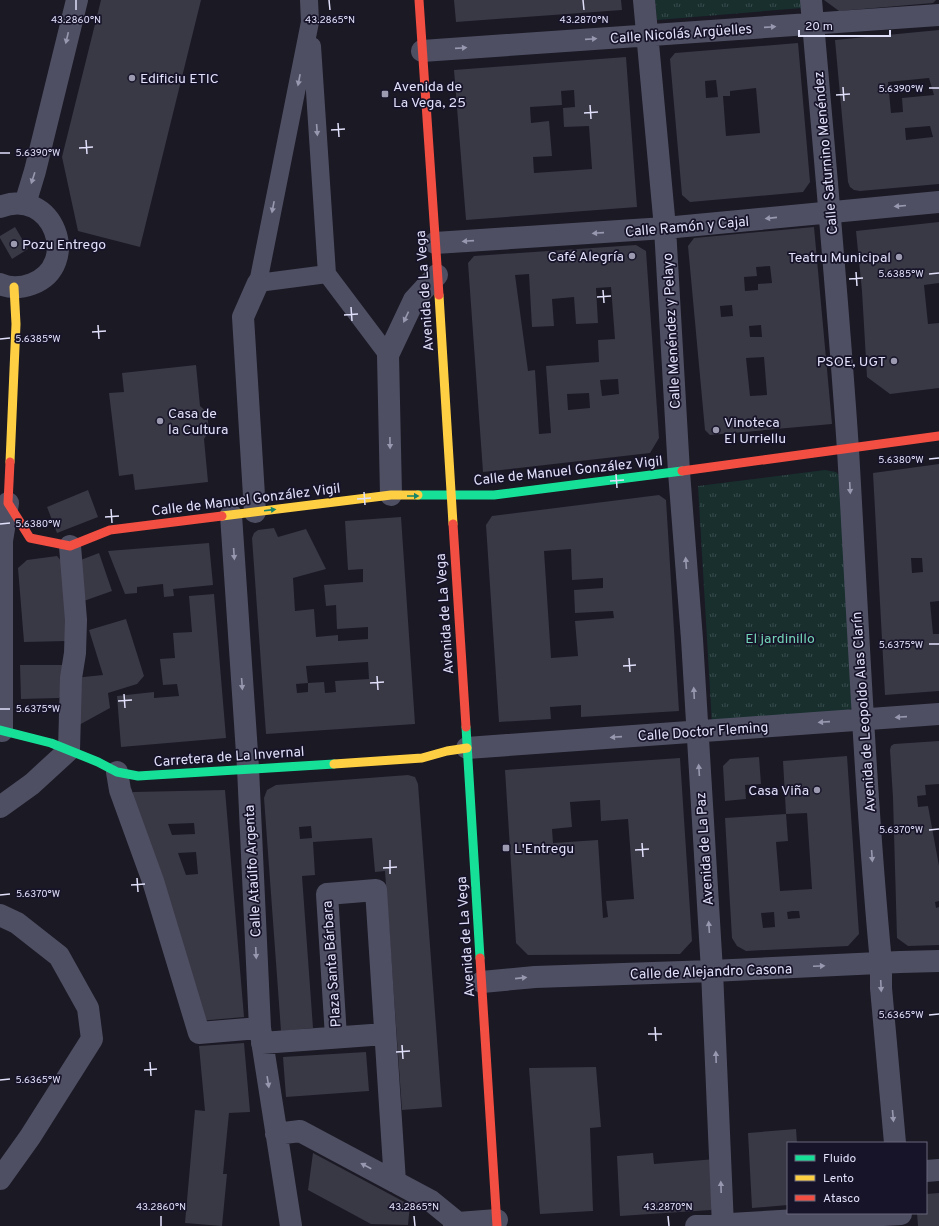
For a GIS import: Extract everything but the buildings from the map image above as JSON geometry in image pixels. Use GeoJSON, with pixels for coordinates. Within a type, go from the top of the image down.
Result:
{"type":"FeatureCollection","features":[{"type":"Feature","properties":{"kind":"street"},"geometry":{"type":"LineString","coordinates":[[25,204],[36,171],[76,0]]}},
{"type":"Feature","properties":{"kind":"street","name":"Avenida de La Vega"},"geometry":{"type":"LineString","coordinates":[[419,0],[497,1223]]}},
{"type":"Feature","properties":{"kind":"street","name":"Calle Menéndez y Pelayo"},"geometry":{"type":"LineString","coordinates":[[644,0],[665,228],[679,472]]}},
{"type":"Feature","properties":{"kind":"street","name":"Calle Saturnino Menéndez"},"geometry":{"type":"LineString","coordinates":[[811,0],[831,212],[848,449]]}},
{"type":"Feature","properties":{"kind":"street","name":"Calle Nicolás Argüelles"},"geometry":{"type":"LineString","coordinates":[[422,50],[647,36],[939,15]]}},
{"type":"Feature","properties":{"kind":"street","name":"Calle Ramón y Cajal"},"geometry":{"type":"LineString","coordinates":[[435,244],[665,228],[939,202]]}},
{"type":"Feature","properties":{"kind":"street"},"geometry":{"type":"LineString","coordinates":[[0,207],[8,204],[25,204],[40,211],[52,222],[58,238],[58,254],[51,270],[39,281],[24,287],[7,285],[16,324],[8,503],[2,541],[1,731]]}},
{"type":"Feature","properties":{"kind":"street"},"geometry":{"type":"LineString","coordinates":[[391,496],[388,355],[414,300],[437,275]]}},
{"type":"Feature","properties":{"kind":"street"},"geometry":{"type":"LineString","coordinates":[[255,512],[243,317],[258,283]]}},
{"type":"Feature","properties":{"kind":"street","name":"Calle de Manuel González Vigil"},"geometry":{"type":"LineString","coordinates":[[70,546],[110,530],[391,496],[494,495],[679,472],[939,436]]}},
{"type":"Feature","properties":{"kind":"street","name":"Avenida de Leopoldo Alas Clarín"},"geometry":{"type":"LineString","coordinates":[[848,449],[863,720],[881,963],[881,988],[895,1142]]}},
{"type":"Feature","properties":{"kind":"street","name":"Avenida de La Paz"},"geometry":{"type":"LineString","coordinates":[[679,472],[692,639],[696,732],[712,972],[723,1225]]}},
{"type":"Feature","properties":{"kind":"street"},"geometry":{"type":"LineString","coordinates":[[0,807],[32,784],[69,750],[71,678],[75,652],[76,620],[70,546],[30,538],[8,503]]}},
{"type":"Feature","properties":{"kind":"street","name":"Calle Ataúlfo Argenta"},"geometry":{"type":"LineString","coordinates":[[231,515],[248,768],[261,1035],[291,1226]]}},
{"type":"Feature","properties":{"kind":"street","name":"Calle Doctor Fleming"},"geometry":{"type":"LineString","coordinates":[[467,748],[939,714]]}},
{"type":"Feature","properties":{"kind":"street","name":"Carretera de La Invernal"},"geometry":{"type":"LineString","coordinates":[[1,731],[51,743],[98,762],[116,772],[138,776],[422,758],[447,751],[467,748]]}},
{"type":"Feature","properties":{"kind":"street","name":"Plaza Santa Bárbara"},"geometry":{"type":"LineString","coordinates":[[116,772],[120,790],[152,881],[199,1033],[336,1037],[385,1034]]}},
{"type":"Feature","properties":{"kind":"street","name":"Plaza Santa Bárbara"},"geometry":{"type":"LineString","coordinates":[[336,1037],[327,894],[376,890],[395,1182]]}},
{"type":"Feature","properties":{"kind":"street"},"geometry":{"type":"LineString","coordinates":[[0,915],[17,923],[59,956],[88,1008],[92,1039],[30,1137],[0,1179]]}},
{"type":"Feature","properties":{"kind":"street","name":"Calle de Alejandro Casona"},"geometry":{"type":"LineString","coordinates":[[482,982],[535,977],[712,972],[939,961]]}},
{"type":"Feature","properties":{"kind":"street"},"geometry":{"type":"LineString","coordinates":[[276,1134],[300,1131],[431,1201],[456,1224],[497,1223]]}},
{"type":"Feature","properties":{"kind":"street"},"geometry":{"type":"LineString","coordinates":[[927,1171],[939,1170]]}},
{"type":"Feature","properties":{"kind":"street"},"geometry":{"type":"LineString","coordinates":[[696,1226],[901,1218]]}},
{"type":"Feature","properties":{"kind":"lane"},"geometry":{"type":"LineString","coordinates":[[309,0],[327,274],[388,355]]}},
{"type":"Feature","properties":{"kind":"lane"},"geometry":{"type":"LineString","coordinates":[[310,22],[258,283],[327,274]]}},
{"type":"Feature","properties":{"kind":"green space"},"geometry":{"type":"Polygon","coordinates":[[[655,0],[801,0],[802,8],[657,20],[655,0]]]}},
{"type":"Feature","properties":{"kind":"green space","name":"El jardinillo"},"geometry":{"type":"Polygon","coordinates":[[[825,470],[836,472],[843,479],[852,708],[845,712],[712,724],[698,486],[825,470]]]}},
{"type":"Feature","properties":{"kind":"traffic: fast"},"geometry":{"type":"LineString","coordinates":[[418,495],[494,495],[682,471]]}},
{"type":"Feature","properties":{"kind":"traffic: fast"},"geometry":{"type":"LineString","coordinates":[[466,727],[480,958]]}},
{"type":"Feature","properties":{"kind":"traffic: fast"},"geometry":{"type":"LineString","coordinates":[[0,730],[51,743],[98,762],[117,772],[138,776],[334,764]]}},
{"type":"Feature","properties":{"kind":"traffic: slow"},"geometry":{"type":"LineString","coordinates":[[10,462],[16,324],[14,287]]}},
{"type":"Feature","properties":{"kind":"traffic: slow"},"geometry":{"type":"LineString","coordinates":[[439,295],[453,524]]}},
{"type":"Feature","properties":{"kind":"traffic: slow"},"geometry":{"type":"LineString","coordinates":[[222,516],[391,495],[418,495]]}},
{"type":"Feature","properties":{"kind":"traffic: slow"},"geometry":{"type":"LineString","coordinates":[[334,764],[422,758],[447,751],[467,748]]}},
{"type":"Feature","properties":{"kind":"traffic: jam"},"geometry":{"type":"LineString","coordinates":[[419,0],[439,295]]}},
{"type":"Feature","properties":{"kind":"traffic: jam"},"geometry":{"type":"LineString","coordinates":[[682,471],[939,436]]}},
{"type":"Feature","properties":{"kind":"traffic: jam"},"geometry":{"type":"LineString","coordinates":[[10,462],[8,503],[30,538],[70,546],[110,530],[222,516]]}},
{"type":"Feature","properties":{"kind":"traffic: jam"},"geometry":{"type":"LineString","coordinates":[[453,524],[466,727]]}},
{"type":"Feature","properties":{"kind":"traffic: jam"},"geometry":{"type":"LineString","coordinates":[[480,958],[497,1226]]}},
{"type":"Feature","properties":{"kind":"place","name":"Edificiu ETIC"},"geometry":{"type":"Point","coordinates":[132,78]}},
{"type":"Feature","properties":{"kind":"place","name":"Avenida de La Vega, 25"},"geometry":{"type":"Point","coordinates":[385,94]}},
{"type":"Feature","properties":{"kind":"place","name":"Pozu Entrego"},"geometry":{"type":"Point","coordinates":[14,244]}},
{"type":"Feature","properties":{"kind":"place","name":"Café Alegría"},"geometry":{"type":"Point","coordinates":[632,256]}},
{"type":"Feature","properties":{"kind":"place","name":"Teatru Municipal"},"geometry":{"type":"Point","coordinates":[899,257]}},
{"type":"Feature","properties":{"kind":"place","name":"PSOE, UGT"},"geometry":{"type":"Point","coordinates":[894,361]}},
{"type":"Feature","properties":{"kind":"place","name":"Casa de la Cultura"},"geometry":{"type":"Point","coordinates":[160,421]}},
{"type":"Feature","properties":{"kind":"place","name":"Vinoteca El Urriellu"},"geometry":{"type":"Point","coordinates":[716,430]}},
{"type":"Feature","properties":{"kind":"place","name":"Casa Viña"},"geometry":{"type":"Point","coordinates":[817,790]}},
{"type":"Feature","properties":{"kind":"place","name":"L'Entregu"},"geometry":{"type":"Point","coordinates":[506,848]}}]}
